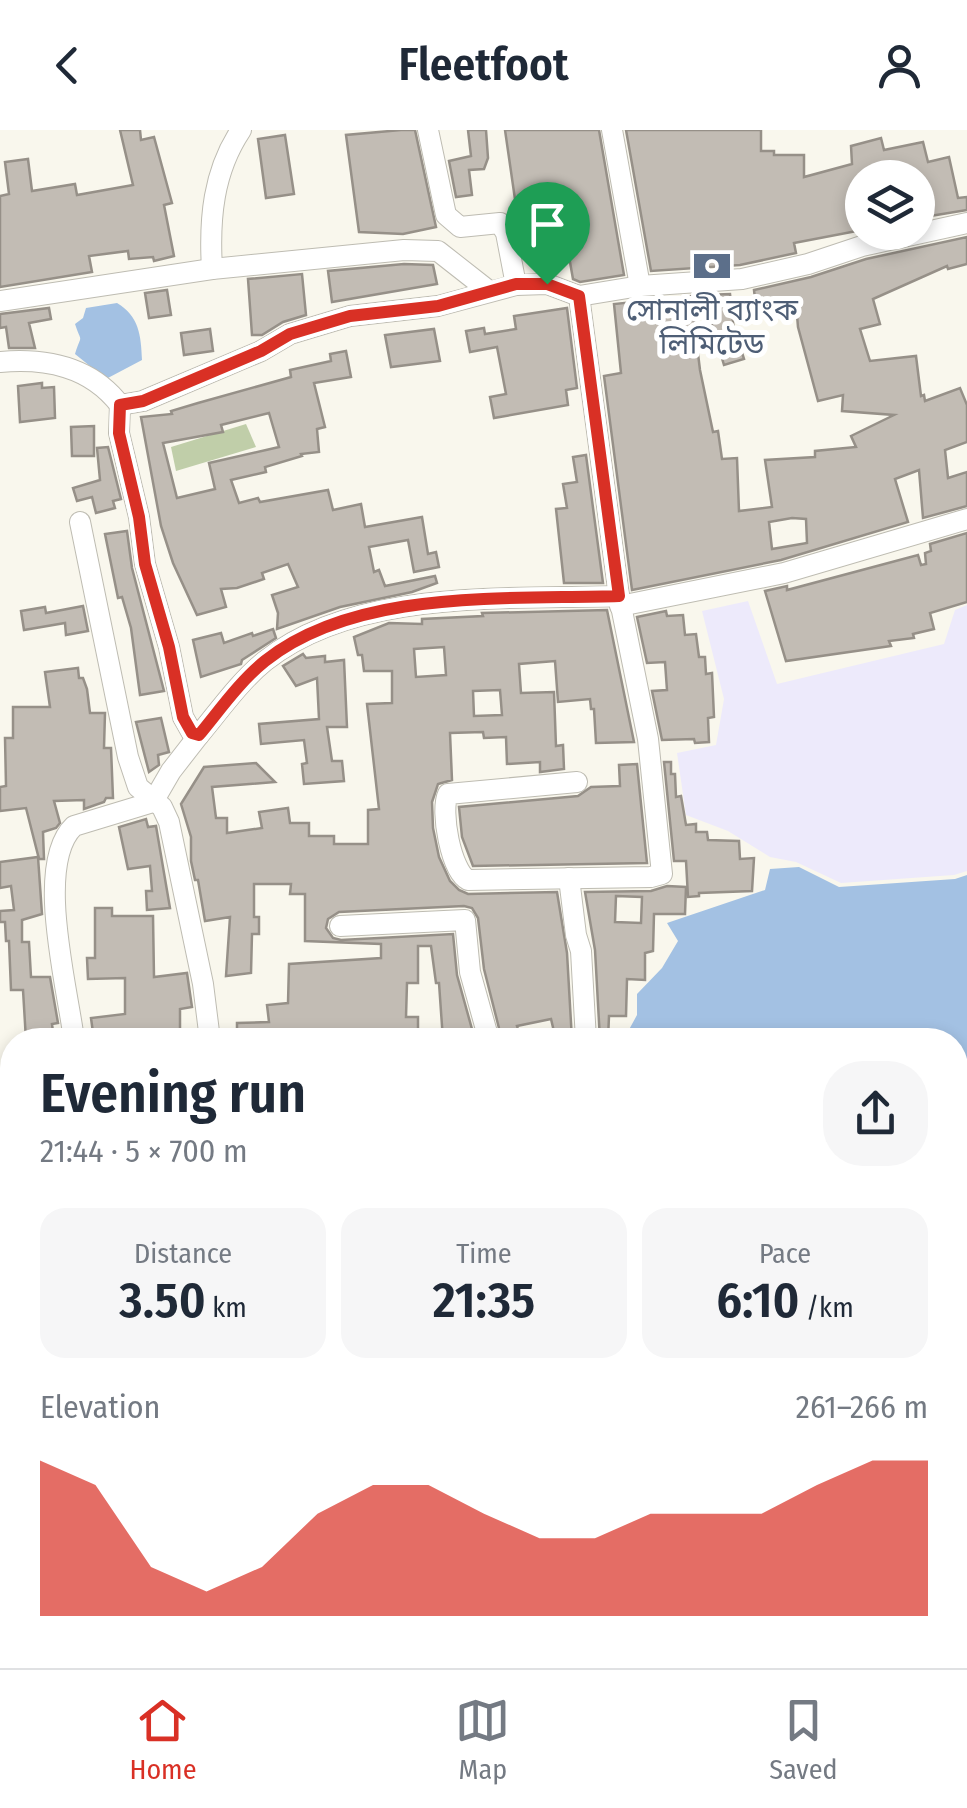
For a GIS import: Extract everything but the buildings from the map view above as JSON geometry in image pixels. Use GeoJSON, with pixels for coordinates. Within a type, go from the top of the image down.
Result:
{"type":"FeatureCollection","features":[{"type":"Feature","properties":{"kind":"street"},"geometry":{"type":"LineString","coordinates":[[212,270],[212,198],[229,148],[241,130]]}},
{"type":"Feature","properties":{"kind":"street"},"geometry":{"type":"LineString","coordinates":[[428,130],[446,215],[460,227],[500,223],[506,233],[516,284]]}},
{"type":"Feature","properties":{"kind":"street"},"geometry":{"type":"LineString","coordinates":[[612,130],[640,286]]}},
{"type":"Feature","properties":{"kind":"street"},"geometry":{"type":"LineString","coordinates":[[120,405],[143,401],[261,351],[290,334],[350,316],[438,306],[516,284],[547,284],[579,296],[640,286],[742,279],[862,246],[967,223]]}},
{"type":"Feature","properties":{"kind":"street"},"geometry":{"type":"LineString","coordinates":[[0,301],[212,270],[404,250],[438,251],[489,291]]}},
{"type":"Feature","properties":{"kind":"street"},"geometry":{"type":"LineString","coordinates":[[576,782],[452,792],[445,796],[449,838],[462,878],[662,874],[648,739],[620,601],[579,296]]}},
{"type":"Feature","properties":{"kind":"street"},"geometry":{"type":"LineString","coordinates":[[0,362],[49,360],[101,388],[120,405]]}},
{"type":"Feature","properties":{"kind":"street"},"geometry":{"type":"LineString","coordinates":[[120,405],[119,433],[139,517],[145,564],[169,647],[183,717],[192,733],[199,735]]}},
{"type":"Feature","properties":{"kind":"street"},"geometry":{"type":"LineString","coordinates":[[72,1028],[62,976],[56,873],[66,834],[74,826],[153,802],[199,735],[262,662],[304,635],[424,602],[620,601],[784,572],[967,519]]}},
{"type":"Feature","properties":{"kind":"street"},"geometry":{"type":"LineString","coordinates":[[80,522],[128,757],[138,787],[162,807],[169,822],[208,1028]]}},
{"type":"Feature","properties":{"kind":"street"},"geometry":{"type":"LineString","coordinates":[[569,878],[581,951],[585,1028]]}},
{"type":"Feature","properties":{"kind":"street"},"geometry":{"type":"LineString","coordinates":[[340,926],[465,920],[470,972],[486,1028]]}},
{"type":"Feature","properties":{"kind":"shaded area"},"geometry":{"type":"Polygon","coordinates":[[[748,601],[777,684],[944,644],[955,610],[967,605],[967,871],[841,883],[796,862],[770,857],[728,831],[686,815],[677,753],[716,745],[724,699],[702,611],[748,601]]]}},
{"type":"Feature","properties":{"kind":"green space"},"geometry":{"type":"Polygon","coordinates":[[[246,424],[256,447],[176,471],[171,447],[246,424]]]}},
{"type":"Feature","properties":{"kind":"water"},"geometry":{"type":"Polygon","coordinates":[[[117,303],[137,327],[142,360],[106,379],[75,354],[80,339],[75,324],[83,318],[86,308],[117,303]]]}},
{"type":"Feature","properties":{"kind":"water"},"geometry":{"type":"Polygon","coordinates":[[[799,867],[839,887],[967,875],[967,1028],[630,1028],[637,1015],[637,994],[662,968],[678,941],[667,923],[765,890],[770,869],[799,867]]]}},
{"type":"Feature","properties":{"kind":"place","name":"সোনালী ব্যাংক লিমিটেড"},"geometry":{"type":"Point","coordinates":[712,266]}},
{"type":"Feature","properties":{"kind":"route"},"geometry":{"type":"LineString","coordinates":[[516,284],[547,284],[579,296],[619,596],[424,602],[304,635],[262,662],[199,735],[192,733],[183,717],[169,647],[145,564],[139,517],[119,433],[120,405],[143,401],[261,351],[290,334],[350,316],[438,306],[516,284]]}}]}
